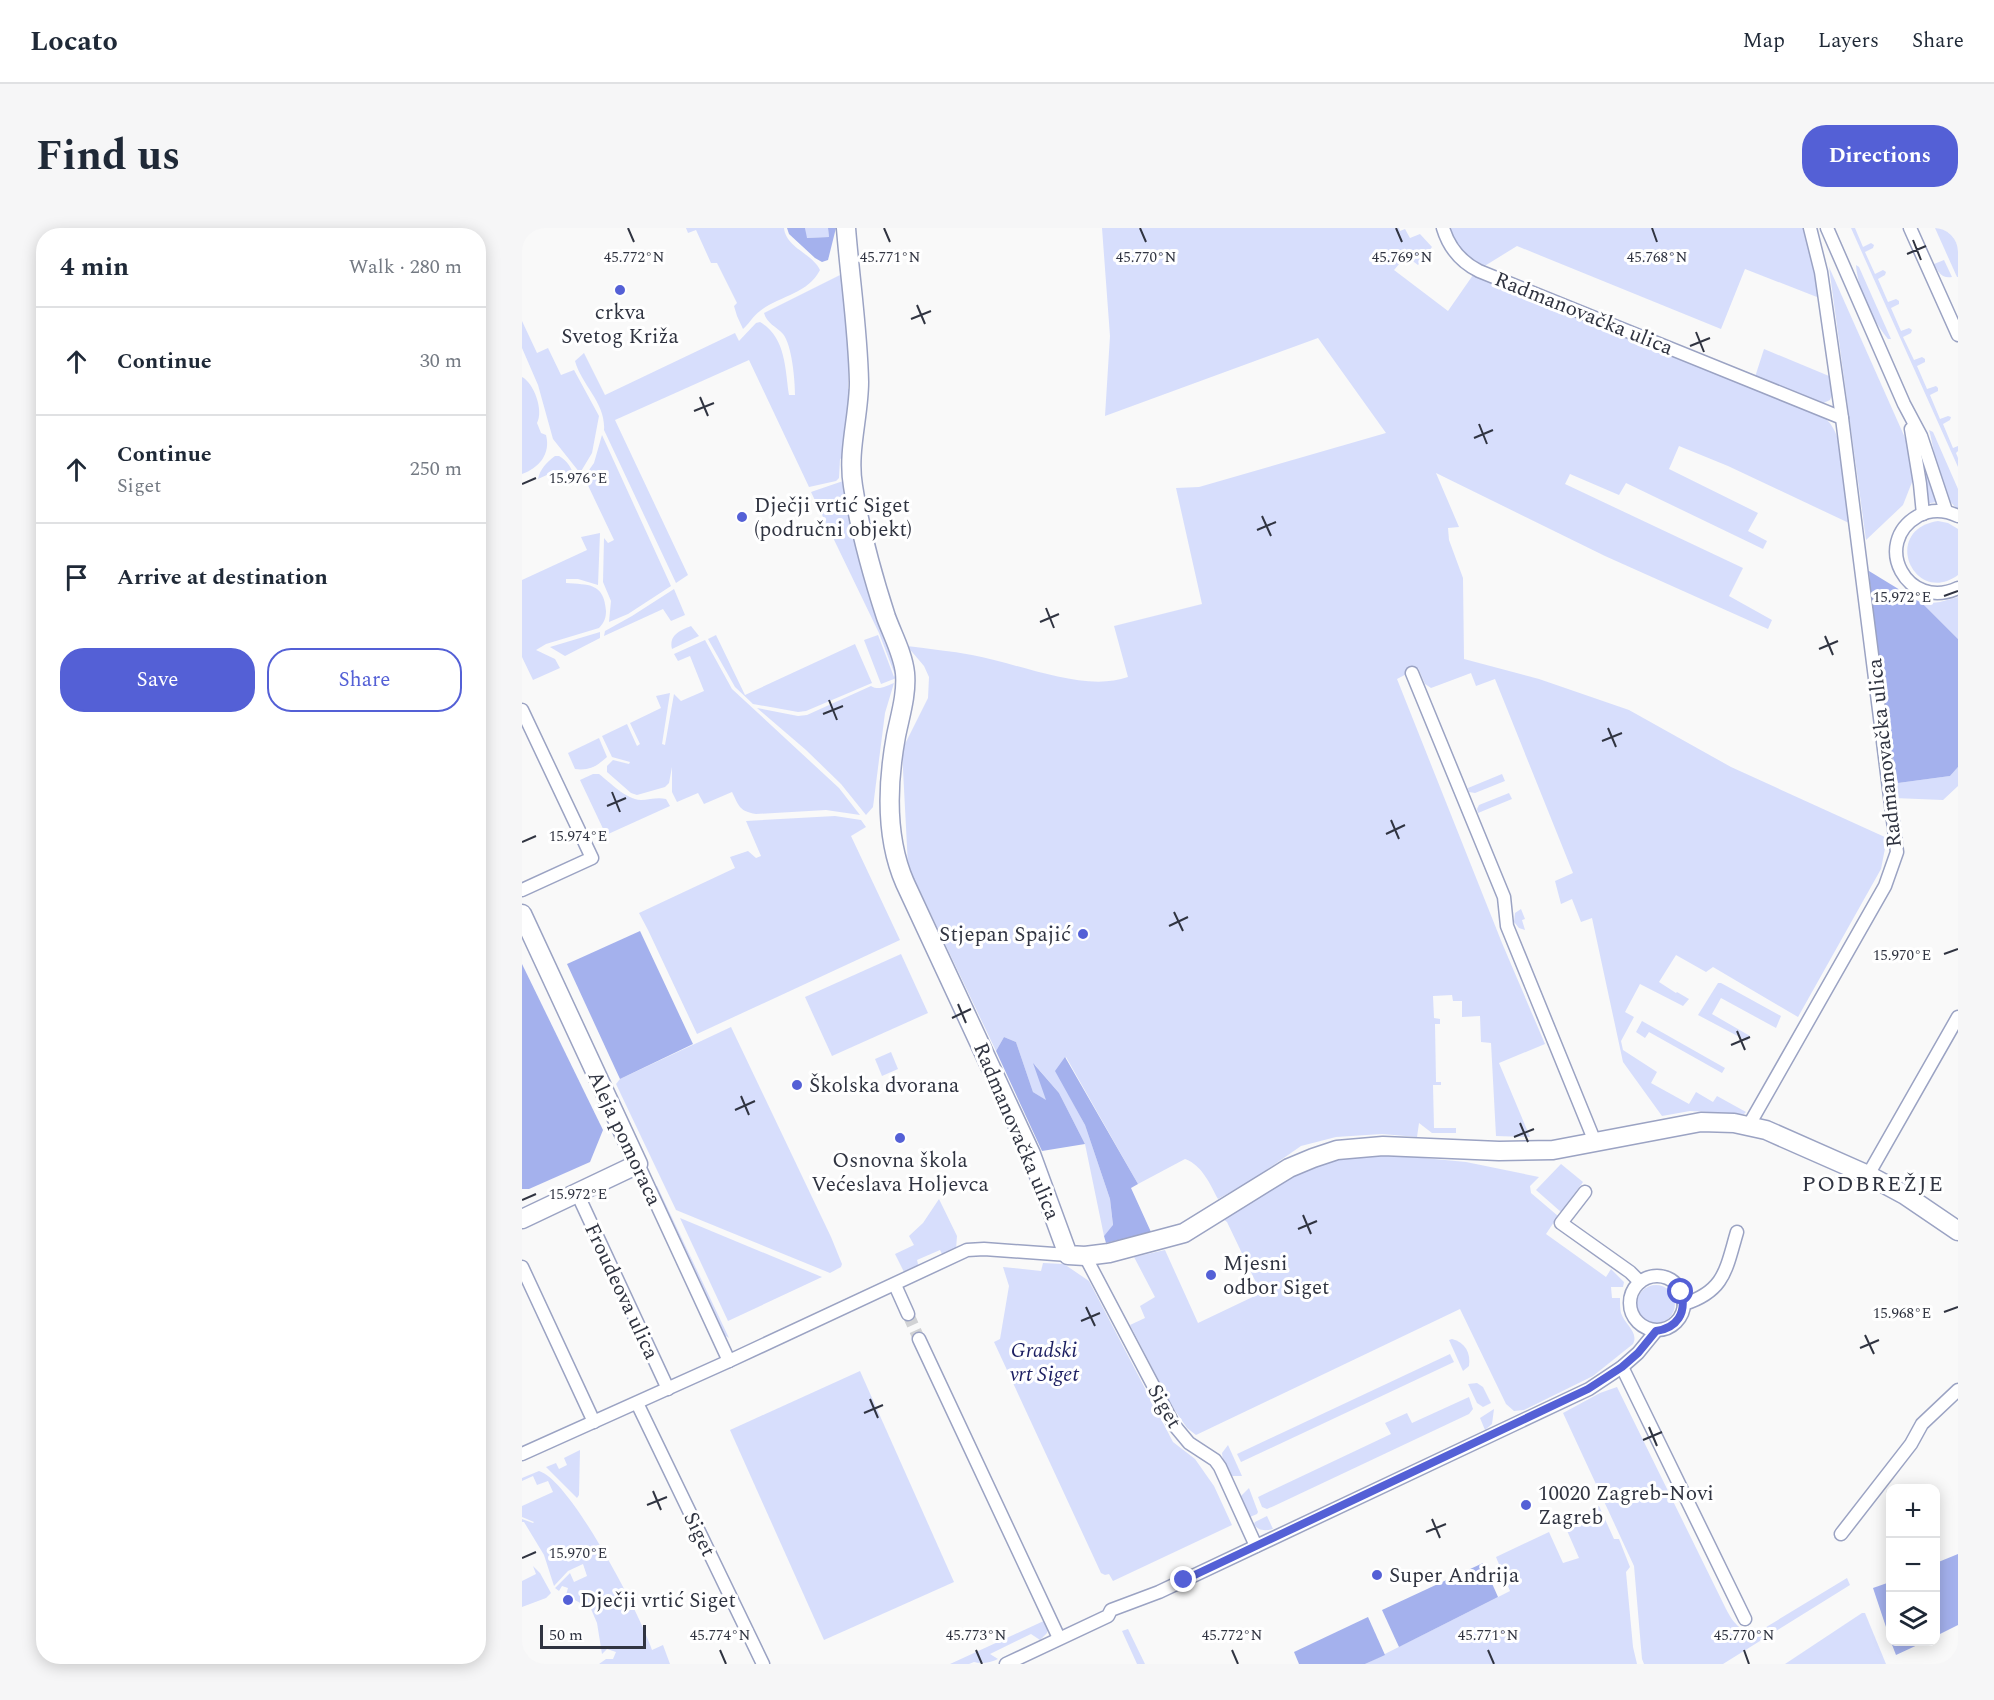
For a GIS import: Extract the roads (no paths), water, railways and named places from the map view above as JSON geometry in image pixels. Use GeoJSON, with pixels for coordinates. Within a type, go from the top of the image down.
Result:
{"type":"FeatureCollection","features":[{"type":"Feature","properties":{"kind":"street","name":"Radmanovačka ulica"},"geometry":{"type":"LineString","coordinates":[[846,228],[859,382],[852,450],[852,484],[869,562],[905,674],[893,750],[890,789],[889,819],[895,854],[909,891],[1076,1255]]}},
{"type":"Feature","properties":{"kind":"street","name":"Radmanovačka ulica"},"geometry":{"type":"LineString","coordinates":[[1443,228],[1445,237],[1456,254],[1467,265],[1479,271],[1842,418]]}},
{"type":"Feature","properties":{"kind":"street","name":"Radmanovačka ulica"},"geometry":{"type":"LineString","coordinates":[[1749,1125],[1885,886],[1897,852],[1842,418],[1821,272],[1810,228]]}},
{"type":"Feature","properties":{"kind":"street"},"geometry":{"type":"LineString","coordinates":[[1827,228],[1904,404],[1921,436],[1946,511]]}},
{"type":"Feature","properties":{"kind":"street"},"geometry":{"type":"LineString","coordinates":[[1910,228],[1958,334]]}},
{"type":"Feature","properties":{"kind":"street"},"geometry":{"type":"LineString","coordinates":[[1904,404],[1914,440],[1923,514]]}},
{"type":"Feature","properties":{"kind":"street"},"geometry":{"type":"LineString","coordinates":[[1958,516],[1946,511],[1923,514],[1911,521],[1902,531],[1897,544],[1897,559],[1901,572],[1921,591],[1935,594],[1958,588]]}},
{"type":"Feature","properties":{"kind":"street"},"geometry":{"type":"LineString","coordinates":[[1412,673],[1504,897],[1507,926],[1595,1142]]}},
{"type":"Feature","properties":{"kind":"street"},"geometry":{"type":"LineString","coordinates":[[522,710],[592,858],[522,890]]}},
{"type":"Feature","properties":{"kind":"street","name":"Aleja pomoraca"},"geometry":{"type":"LineString","coordinates":[[522,914],[729,1361]]}},
{"type":"Feature","properties":{"kind":"street"},"geometry":{"type":"LineString","coordinates":[[1868,1175],[1958,1017]]}},
{"type":"Feature","properties":{"kind":"street"},"geometry":{"type":"LineString","coordinates":[[522,1454],[895,1285],[967,1250],[1076,1255],[1109,1253],[1167,1238],[1189,1230],[1289,1168],[1337,1150],[1383,1146],[1499,1151],[1553,1150],[1701,1122],[1749,1125],[1766,1130],[1868,1175],[1905,1195],[1958,1232]]}},
{"type":"Feature","properties":{"kind":"street"},"geometry":{"type":"LineString","coordinates":[[522,1219],[638,1164]]}},
{"type":"Feature","properties":{"kind":"street","name":"Froudeova ulica"},"geometry":{"type":"LineString","coordinates":[[577,1192],[668,1389]]}},
{"type":"Feature","properties":{"kind":"street"},"geometry":{"type":"LineString","coordinates":[[1585,1192],[1561,1223],[1630,1272],[1640,1282]]}},
{"type":"Feature","properties":{"kind":"street"},"geometry":{"type":"LineString","coordinates":[[1684,1304],[1700,1299],[1719,1283],[1737,1232]]}},
{"type":"Feature","properties":{"kind":"street","name":"Siget"},"geometry":{"type":"LineString","coordinates":[[1076,1255],[1174,1425],[1189,1443],[1215,1460],[1220,1467],[1256,1546]]}},
{"type":"Feature","properties":{"kind":"street"},"geometry":{"type":"LineString","coordinates":[[522,1267],[594,1422]]}},
{"type":"Feature","properties":{"kind":"street"},"geometry":{"type":"LineString","coordinates":[[1652,1276],[1669,1279],[1681,1292],[1684,1304],[1680,1318],[1673,1325],[1665,1330],[1656,1331],[1639,1324],[1630,1310],[1632,1292],[1640,1282],[1652,1276]]}},
{"type":"Feature","properties":{"kind":"street"},"geometry":{"type":"LineString","coordinates":[[895,1285],[908,1314]]}},
{"type":"Feature","properties":{"kind":"street"},"geometry":{"type":"LineString","coordinates":[[1006,1664],[1108,1616],[1111,1610],[1135,1600],[1140,1601],[1588,1389],[1622,1367],[1638,1353],[1656,1331]]}},
{"type":"Feature","properties":{"kind":"street"},"geometry":{"type":"LineString","coordinates":[[919,1339],[1059,1638]]}},
{"type":"Feature","properties":{"kind":"street"},"geometry":{"type":"LineString","coordinates":[[1622,1367],[1745,1619]]}},
{"type":"Feature","properties":{"kind":"street"},"geometry":{"type":"LineString","coordinates":[[1841,1534],[1911,1444],[1922,1424],[1958,1390]]}},
{"type":"Feature","properties":{"kind":"street","name":"Siget"},"geometry":{"type":"LineString","coordinates":[[637,1403],[763,1664]]}},
{"type":"Feature","properties":{"kind":"tunnel"},"geometry":{"type":"LineString","coordinates":[[908,1314],[919,1339]]}},
{"type":"Feature","properties":{"kind":"place","name":"crkva Svetog Križa"},"geometry":{"type":"Point","coordinates":[620,290]}},
{"type":"Feature","properties":{"kind":"place","name":"Dječji vrtić Siget (područni objekt)"},"geometry":{"type":"Point","coordinates":[742,517]}},
{"type":"Feature","properties":{"kind":"place","name":"Stjepan Spajić"},"geometry":{"type":"Point","coordinates":[1083,934]}},
{"type":"Feature","properties":{"kind":"place","name":"Školska dvorana"},"geometry":{"type":"Point","coordinates":[797,1085]}},
{"type":"Feature","properties":{"kind":"place","name":"Osnovna škola Većeslava Holjevca"},"geometry":{"type":"Point","coordinates":[900,1138]}},
{"type":"Feature","properties":{"kind":"place","name":"Mjesni odbor Siget"},"geometry":{"type":"Point","coordinates":[1211,1275]}},
{"type":"Feature","properties":{"kind":"place","name":"10020 Zagreb-Novi Zagreb"},"geometry":{"type":"Point","coordinates":[1526,1505]}},
{"type":"Feature","properties":{"kind":"place","name":"Super Andrija"},"geometry":{"type":"Point","coordinates":[1377,1575]}},
{"type":"Feature","properties":{"kind":"place","name":"Dječji vrtić Siget"},"geometry":{"type":"Point","coordinates":[568,1600]}},
{"type":"Feature","properties":{"kind":"district","name":"PODBREŽJE"},"geometry":{"type":"Point","coordinates":[1873,1183]}},
{"type":"Feature","properties":{"kind":"park label","name":"Gradski vrt Siget"},"geometry":{"type":"Point","coordinates":[1044,1362]}}]}
